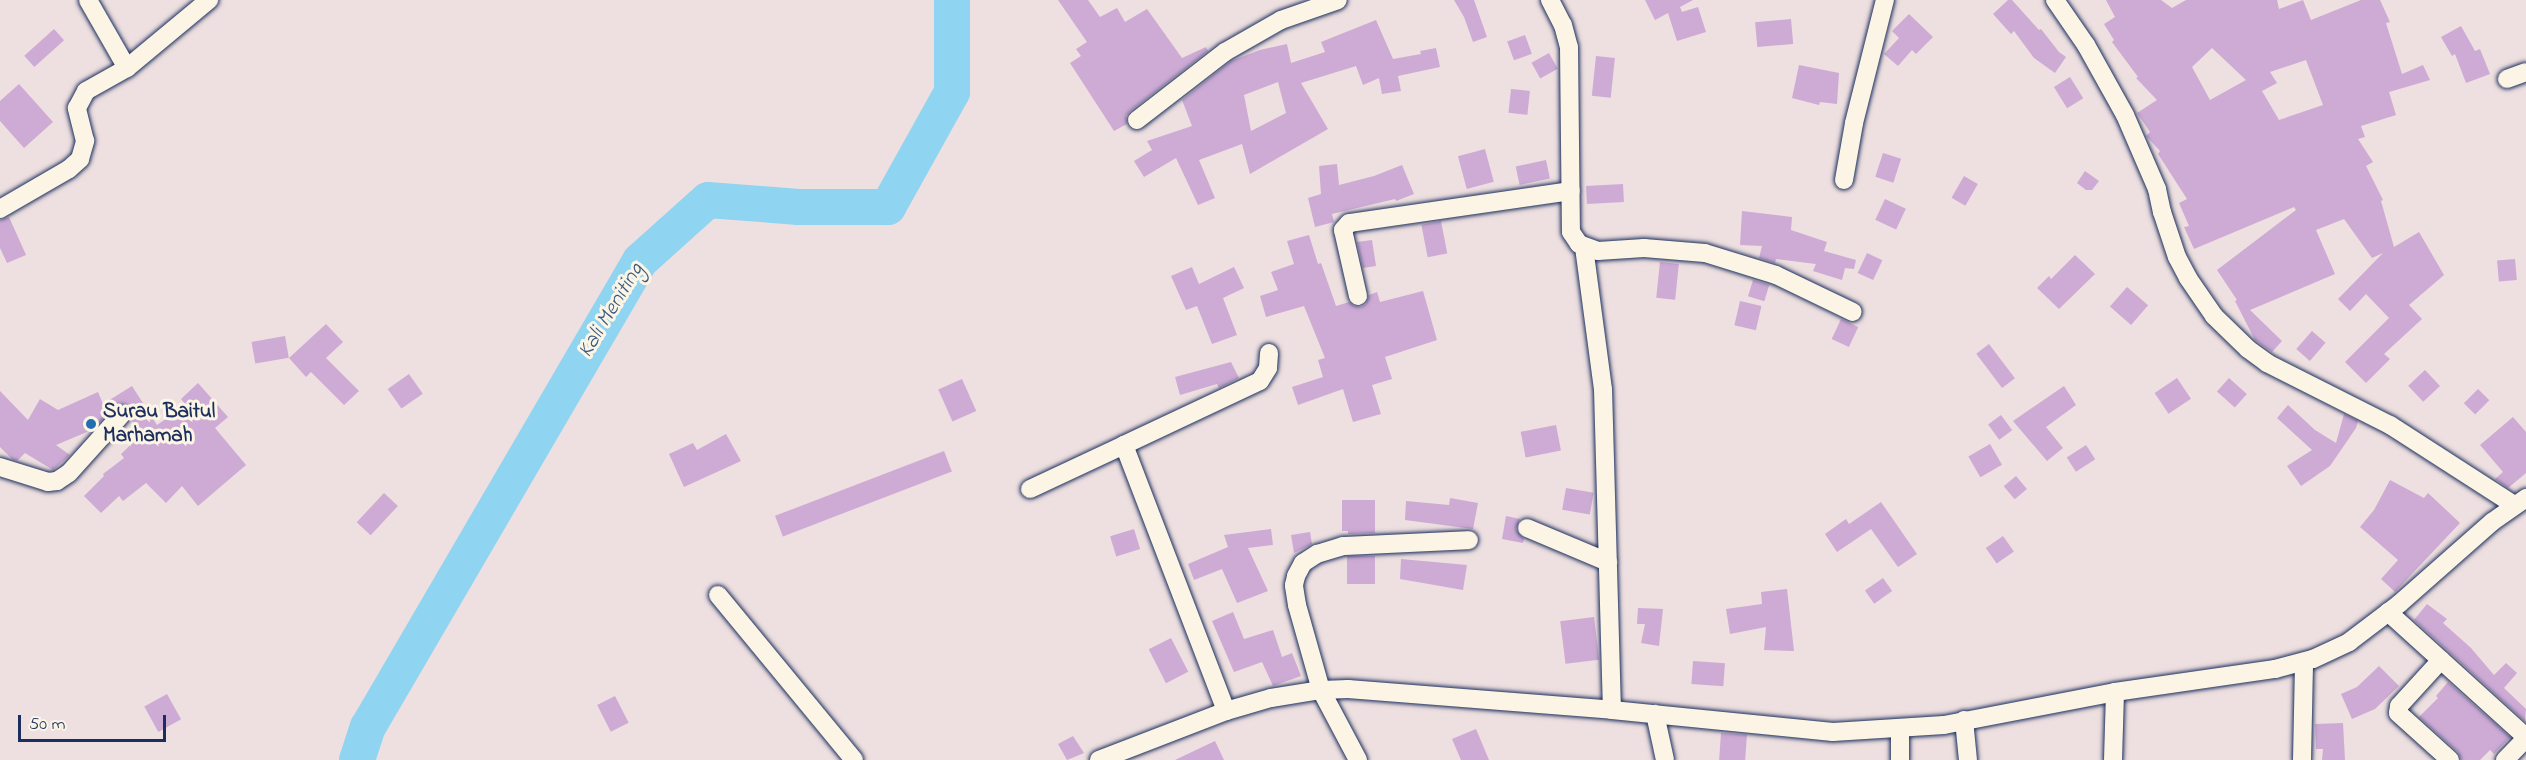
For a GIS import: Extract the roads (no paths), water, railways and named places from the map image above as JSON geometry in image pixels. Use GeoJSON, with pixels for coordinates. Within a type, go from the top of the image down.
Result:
{"type":"FeatureCollection","features":[{"type":"Feature","properties":{"kind":"street"},"geometry":{"type":"LineString","coordinates":[[88,0],[127,68]]}},
{"type":"Feature","properties":{"kind":"street"},"geometry":{"type":"LineString","coordinates":[[0,208],[77,163],[84,150],[85,141],[77,118],[80,99],[90,88],[127,68],[209,0]]}},
{"type":"Feature","properties":{"kind":"street"},"geometry":{"type":"LineString","coordinates":[[1137,120],[1225,52],[1281,20],[1338,0]]}},
{"type":"Feature","properties":{"kind":"street"},"geometry":{"type":"LineString","coordinates":[[1550,0],[1563,25],[1569,46],[1571,232],[1573,238],[1584,247],[1598,251],[1644,248],[1705,253],[1776,275],[1853,312]]}},
{"type":"Feature","properties":{"kind":"street"},"geometry":{"type":"LineString","coordinates":[[1844,180],[1854,123],[1885,0]]}},
{"type":"Feature","properties":{"kind":"street"},"geometry":{"type":"LineString","coordinates":[[1099,760],[1226,711],[1271,698],[1321,690],[1348,689],[1612,710],[1833,732],[1900,729],[1964,720],[2115,692],[2275,669],[2304,662],[2349,642],[2388,612],[2520,502],[2390,425],[2267,363],[2248,349],[2214,316],[2188,278],[2177,257],[2157,189],[2125,115],[2086,45],[2055,0]]}},
{"type":"Feature","properties":{"kind":"street"},"geometry":{"type":"LineString","coordinates":[[2507,79],[2526,72]]}},
{"type":"Feature","properties":{"kind":"street"},"geometry":{"type":"LineString","coordinates":[[1358,296],[1343,230],[1349,223],[1571,190]]}},
{"type":"Feature","properties":{"kind":"street"},"geometry":{"type":"LineString","coordinates":[[1584,247],[1603,389],[1612,710]]}},
{"type":"Feature","properties":{"kind":"street"},"geometry":{"type":"LineString","coordinates":[[1030,489],[1260,381],[1268,368],[1269,353]]}},
{"type":"Feature","properties":{"kind":"street"},"geometry":{"type":"LineString","coordinates":[[0,467],[48,482],[57,481],[69,473],[121,414]]}},
{"type":"Feature","properties":{"kind":"street"},"geometry":{"type":"LineString","coordinates":[[1124,445],[1226,711]]}},
{"type":"Feature","properties":{"kind":"street"},"geometry":{"type":"LineString","coordinates":[[1527,528],[1608,562]]}},
{"type":"Feature","properties":{"kind":"street"},"geometry":{"type":"LineString","coordinates":[[1358,760],[1321,690],[1294,585],[1303,564],[1317,554],[1343,546],[1469,540]]}},
{"type":"Feature","properties":{"kind":"street"},"geometry":{"type":"LineString","coordinates":[[718,595],[854,760]]}},
{"type":"Feature","properties":{"kind":"street"},"geometry":{"type":"LineString","coordinates":[[2388,612],[2526,737],[2505,760]]}},
{"type":"Feature","properties":{"kind":"street"},"geometry":{"type":"LineString","coordinates":[[2441,660],[2399,706],[2398,713],[2450,760]]}},
{"type":"Feature","properties":{"kind":"street"},"geometry":{"type":"LineString","coordinates":[[2302,760],[2304,662]]}},
{"type":"Feature","properties":{"kind":"street"},"geometry":{"type":"LineString","coordinates":[[2113,760],[2115,692]]}},
{"type":"Feature","properties":{"kind":"street"},"geometry":{"type":"LineString","coordinates":[[1655,714],[1665,760]]}},
{"type":"Feature","properties":{"kind":"street"},"geometry":{"type":"LineString","coordinates":[[1964,720],[1968,760]]}},
{"type":"Feature","properties":{"kind":"street"},"geometry":{"type":"LineString","coordinates":[[1900,729],[1900,760]]}},
{"type":"Feature","properties":{"kind":"waterway","name":"Kali Meniting"},"geometry":{"type":"LineString","coordinates":[[357,760],[368,727],[640,261],[708,200],[799,207],[888,207],[952,92],[952,0]]}},
{"type":"Feature","properties":{"kind":"place","name":"Surau Baitul Marhamah"},"geometry":{"type":"Point","coordinates":[91,424]}}]}
